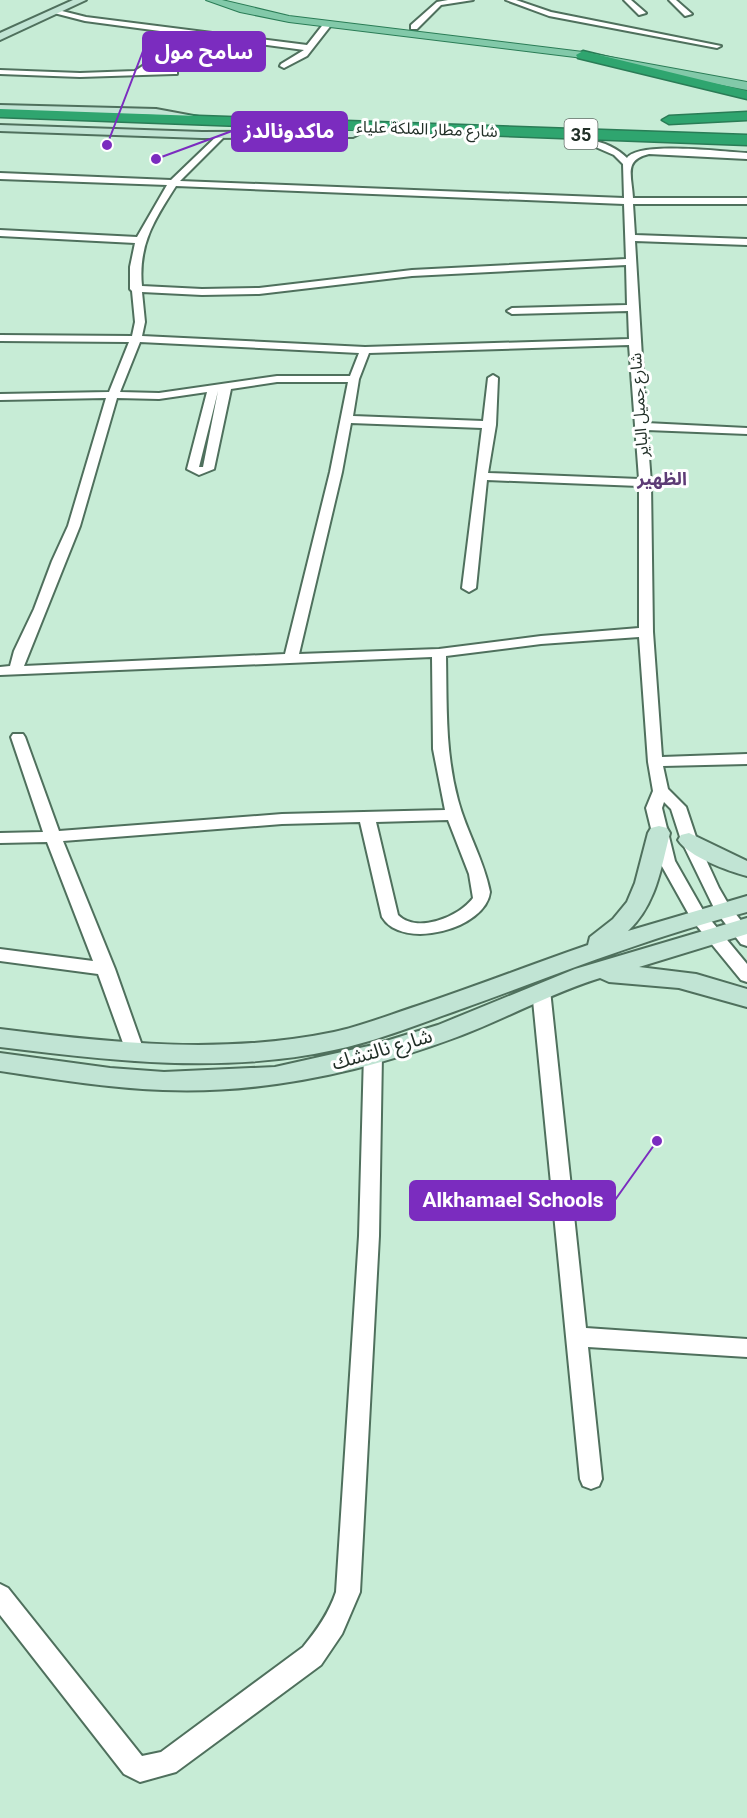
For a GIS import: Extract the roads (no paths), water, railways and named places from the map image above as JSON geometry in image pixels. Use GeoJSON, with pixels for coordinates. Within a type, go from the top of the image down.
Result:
{"type":"FeatureCollection","features":[{"type":"Feature","properties":{"kind":"highway"},"geometry":{"type":"LineString","coordinates":[[583,55],[747,94]]}},
{"type":"Feature","properties":{"kind":"highway"},"geometry":{"type":"LineString","coordinates":[[699,68],[747,77]]}},
{"type":"Feature","properties":{"kind":"highway","name":"شارع مطار الملكة علياء"},"geometry":{"type":"LineString","coordinates":[[0,113],[747,140]]}},
{"type":"Feature","properties":{"kind":"highway"},"geometry":{"type":"LineString","coordinates":[[415,128],[648,122],[747,116]]}},
{"type":"Feature","properties":{"kind":"highway","name":"شارع مطار الملكة علياء"},"geometry":{"type":"LineString","coordinates":[[0,121],[747,147]]}},
{"type":"Feature","properties":{"kind":"highway"},"geometry":{"type":"LineString","coordinates":[[680,146],[747,154]]}},
{"type":"Feature","properties":{"kind":"main road"},"geometry":{"type":"LineString","coordinates":[[0,37],[81,0]]}},
{"type":"Feature","properties":{"kind":"main road"},"geometry":{"type":"LineString","coordinates":[[57,11],[93,0]]}},
{"type":"Feature","properties":{"kind":"main road"},"geometry":{"type":"LineString","coordinates":[[211,0],[257,14],[583,55],[747,86]]}},
{"type":"Feature","properties":{"kind":"main road"},"geometry":{"type":"LineString","coordinates":[[235,0],[295,14],[612,52],[699,68]]}},
{"type":"Feature","properties":{"kind":"main road"},"geometry":{"type":"LineString","coordinates":[[0,108],[156,112],[210,121]]}},
{"type":"Feature","properties":{"kind":"main road"},"geometry":{"type":"LineString","coordinates":[[0,128],[220,136],[353,134]]}},
{"type":"Feature","properties":{"kind":"main road"},"geometry":{"type":"LineString","coordinates":[[584,964],[634,910],[642,893],[659,833]]}},
{"type":"Feature","properties":{"kind":"main road"},"geometry":{"type":"LineString","coordinates":[[689,840],[713,855],[747,870]]}},
{"type":"Feature","properties":{"kind":"main road","name":"شارع نالتشك"},"geometry":{"type":"LineString","coordinates":[[0,1038],[136,1054],[217,1054],[275,1050],[334,1041],[514,982],[713,936],[738,926],[747,904]]}},
{"type":"Feature","properties":{"kind":"main road","name":"شارع نالتشك"},"geometry":{"type":"LineString","coordinates":[[0,1062],[110,1077],[201,1081],[275,1076],[373,1054],[447,1030],[541,990],[584,964],[698,916],[738,926]]}},
{"type":"Feature","properties":{"kind":"main road"},"geometry":{"type":"LineString","coordinates":[[584,964],[669,976],[702,983],[747,998]]}},
{"type":"Feature","properties":{"kind":"street"},"geometry":{"type":"LineString","coordinates":[[414,27],[439,3],[470,0]]}},
{"type":"Feature","properties":{"kind":"street"},"geometry":{"type":"LineString","coordinates":[[509,0],[558,16],[717,46]]}},
{"type":"Feature","properties":{"kind":"street"},"geometry":{"type":"LineString","coordinates":[[627,0],[642,13]]}},
{"type":"Feature","properties":{"kind":"street"},"geometry":{"type":"LineString","coordinates":[[672,0],[688,14]]}},
{"type":"Feature","properties":{"kind":"street"},"geometry":{"type":"LineString","coordinates":[[57,11],[78,17],[309,48]]}},
{"type":"Feature","properties":{"kind":"street"},"geometry":{"type":"LineString","coordinates":[[284,66],[301,57],[328,24]]}},
{"type":"Feature","properties":{"kind":"street"},"geometry":{"type":"LineString","coordinates":[[135,74],[198,33]]}},
{"type":"Feature","properties":{"kind":"street"},"geometry":{"type":"LineString","coordinates":[[0,72],[80,75],[174,72]]}},
{"type":"Feature","properties":{"kind":"street"},"geometry":{"type":"LineString","coordinates":[[16,669],[21,651],[41,609],[74,526],[112,396],[136,339],[140,322],[135,289],[135,267],[140,240],[173,183],[220,136]]}},
{"type":"Feature","properties":{"kind":"street"},"geometry":{"type":"LineString","coordinates":[[594,142],[612,150],[627,163],[636,153],[654,150],[747,154]]}},
{"type":"Feature","properties":{"kind":"street","name":"شارع جميل الباير"},"geometry":{"type":"LineString","coordinates":[[627,163],[634,342],[645,483],[646,632],[656,762],[661,791],[654,808],[668,861],[681,889],[713,936],[747,976]]}},
{"type":"Feature","properties":{"kind":"street"},"geometry":{"type":"LineString","coordinates":[[0,176],[627,201],[747,201]]}},
{"type":"Feature","properties":{"kind":"street"},"geometry":{"type":"LineString","coordinates":[[0,233],[140,240]]}},
{"type":"Feature","properties":{"kind":"street"},"geometry":{"type":"LineString","coordinates":[[629,238],[747,242]]}},
{"type":"Feature","properties":{"kind":"street"},"geometry":{"type":"LineString","coordinates":[[135,289],[202,292],[259,291],[412,273],[630,262]]}},
{"type":"Feature","properties":{"kind":"street"},"geometry":{"type":"LineString","coordinates":[[512,311],[634,308]]}},
{"type":"Feature","properties":{"kind":"street"},"geometry":{"type":"LineString","coordinates":[[0,338],[136,339],[365,350],[634,342]]}},
{"type":"Feature","properties":{"kind":"street"},"geometry":{"type":"LineString","coordinates":[[291,658],[310,587],[354,380],[365,350]]}},
{"type":"Feature","properties":{"kind":"street"},"geometry":{"type":"LineString","coordinates":[[469,588],[490,425],[493,378]]}},
{"type":"Feature","properties":{"kind":"street"},"geometry":{"type":"LineString","coordinates":[[0,397],[96,395],[159,400],[278,382],[354,380]]}},
{"type":"Feature","properties":{"kind":"street"},"geometry":{"type":"LineString","coordinates":[[213,391],[196,456],[211,456],[226,389]]}},
{"type":"Feature","properties":{"kind":"street"},"geometry":{"type":"LineString","coordinates":[[346,419],[490,425]]}},
{"type":"Feature","properties":{"kind":"street"},"geometry":{"type":"LineString","coordinates":[[640,426],[747,431]]}},
{"type":"Feature","properties":{"kind":"street"},"geometry":{"type":"LineString","coordinates":[[482,476],[645,483]]}},
{"type":"Feature","properties":{"kind":"street"},"geometry":{"type":"LineString","coordinates":[[0,671],[439,652],[541,640],[646,632]]}},
{"type":"Feature","properties":{"kind":"street"},"geometry":{"type":"LineString","coordinates":[[367,817],[390,916],[396,925],[415,930],[464,916],[475,906],[482,895],[479,880],[454,815],[442,762],[439,652]]}},
{"type":"Feature","properties":{"kind":"street"},"geometry":{"type":"LineString","coordinates":[[18,737],[53,837],[106,969],[136,1054]]}},
{"type":"Feature","properties":{"kind":"street"},"geometry":{"type":"LineString","coordinates":[[656,762],[747,759]]}},
{"type":"Feature","properties":{"kind":"street"},"geometry":{"type":"LineString","coordinates":[[661,791],[678,807],[689,840],[738,926]]}},
{"type":"Feature","properties":{"kind":"street"},"geometry":{"type":"LineString","coordinates":[[0,838],[53,837],[282,819],[454,815]]}},
{"type":"Feature","properties":{"kind":"street"},"geometry":{"type":"LineString","coordinates":[[0,955],[106,969]]}},
{"type":"Feature","properties":{"kind":"street"},"geometry":{"type":"LineString","coordinates":[[541,990],[591,1479]]}},
{"type":"Feature","properties":{"kind":"street"},"geometry":{"type":"LineString","coordinates":[[0,1596],[133,1765],[140,1769],[167,1763],[312,1656],[328,1636],[340,1617],[348,1592],[369,1236],[373,1054]]}},
{"type":"Feature","properties":{"kind":"street"},"geometry":{"type":"LineString","coordinates":[[577,1336],[747,1348]]}},
{"type":"Feature","properties":{"kind":"place","name":"سامح مول"},"geometry":{"type":"Point","coordinates":[107,145]}},
{"type":"Feature","properties":{"kind":"place","name":"ماكدونالدز"},"geometry":{"type":"Point","coordinates":[156,159]}},
{"type":"Feature","properties":{"kind":"place","name":"Alkhamael Schools"},"geometry":{"type":"Point","coordinates":[657,1141]}},
{"type":"Feature","properties":{"kind":"district","name":"الظهير"},"geometry":{"type":"Point","coordinates":[662,478]}}]}
